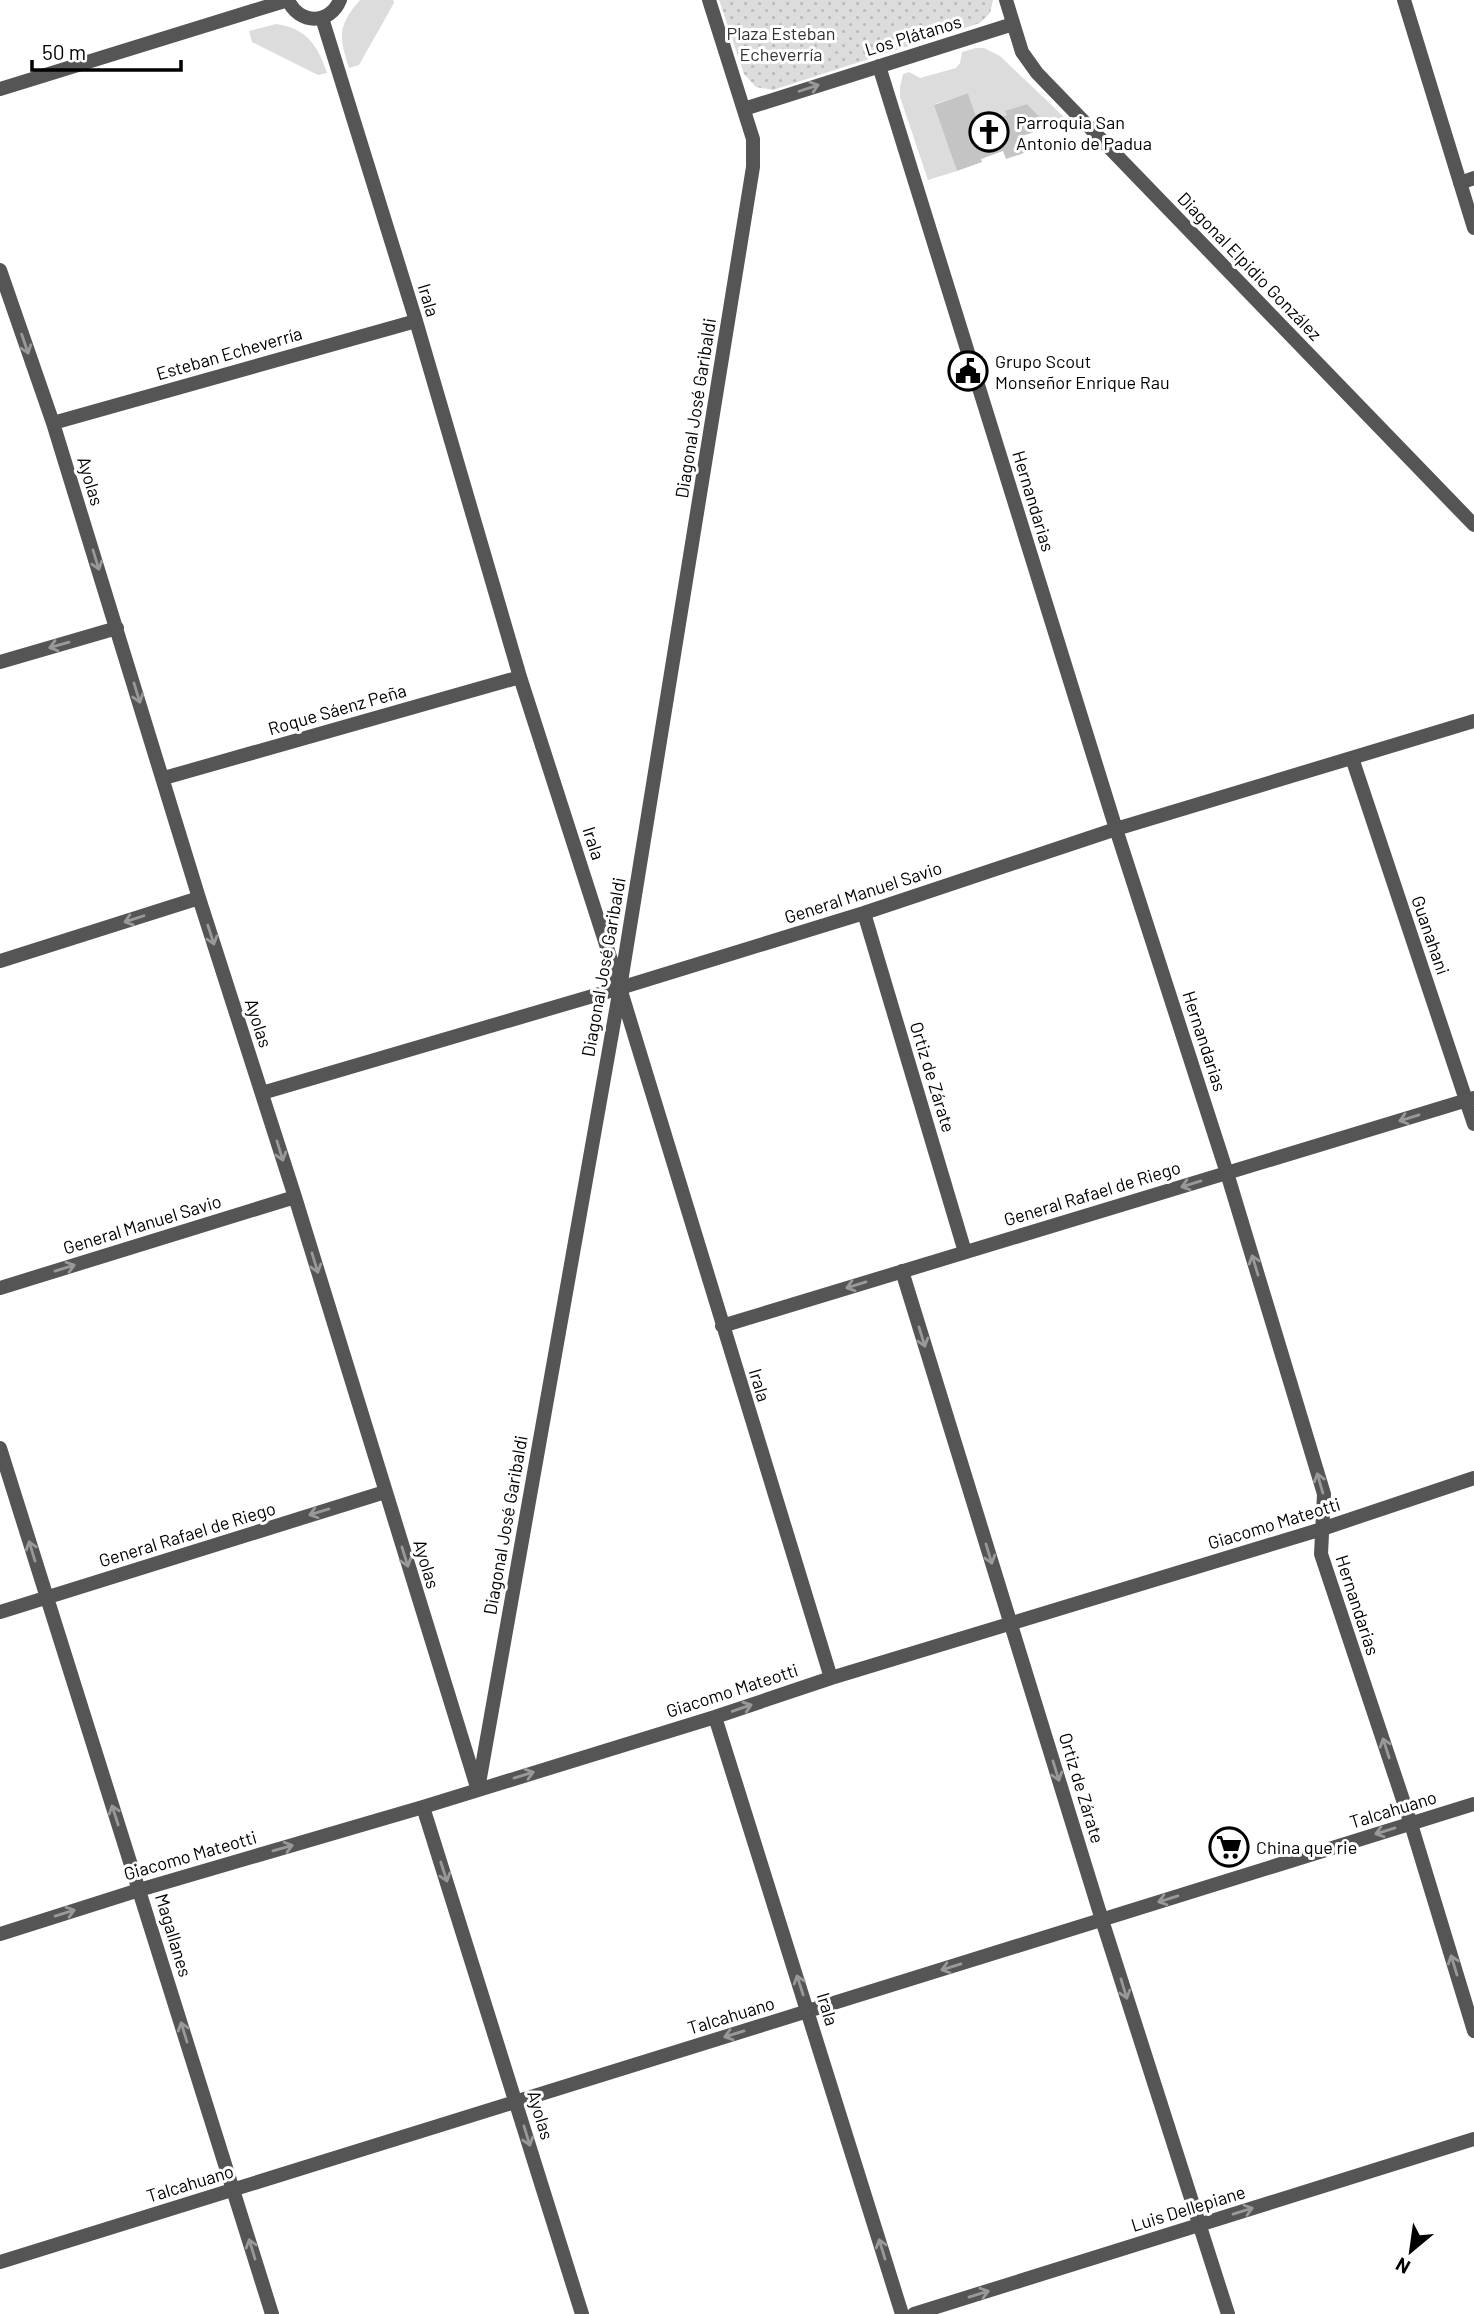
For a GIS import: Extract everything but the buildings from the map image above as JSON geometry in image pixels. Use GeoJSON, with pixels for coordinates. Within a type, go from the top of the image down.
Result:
{"type":"FeatureCollection","features":[{"type":"Feature","properties":{"kind":"street"},"geometry":{"type":"LineString","coordinates":[[0,89],[288,0],[295,11],[310,19],[322,18],[335,10],[340,0]]}},
{"type":"Feature","properties":{"kind":"street"},"geometry":{"type":"LineString","coordinates":[[709,0],[744,109]]}},
{"type":"Feature","properties":{"kind":"street"},"geometry":{"type":"LineString","coordinates":[[1006,0],[1013,24]]}},
{"type":"Feature","properties":{"kind":"street"},"geometry":{"type":"LineString","coordinates":[[1409,1],[1467,181],[1474,228]]}},
{"type":"Feature","properties":{"kind":"street","name":"Irala"},"geometry":{"type":"LineString","coordinates":[[322,18],[416,321],[520,677],[620,988],[831,1678]]}},
{"type":"Feature","properties":{"kind":"street","name":"Los Plátanos"},"geometry":{"type":"LineString","coordinates":[[744,109],[1013,24]]}},
{"type":"Feature","properties":{"kind":"street","name":"Diagonal Elpidio González"},"geometry":{"type":"LineString","coordinates":[[1013,24],[1022,52],[1037,73],[1474,525]]}},
{"type":"Feature","properties":{"kind":"street","name":"Hernandarias"},"geometry":{"type":"LineString","coordinates":[[879,66],[1116,829],[1227,1173],[1324,1494],[1321,1554],[1411,1824],[1474,2031]]}},
{"type":"Feature","properties":{"kind":"street","name":"Diagonal José Garibaldi"},"geometry":{"type":"LineString","coordinates":[[478,1789],[620,988],[754,167],[753,139],[744,109]]}},
{"type":"Feature","properties":{"kind":"street","name":"Ayolas"},"geometry":{"type":"LineString","coordinates":[[1,276],[53,423],[478,1789]]}},
{"type":"Feature","properties":{"kind":"street","name":"Esteban Echeverría"},"geometry":{"type":"LineString","coordinates":[[53,423],[416,321]]}},
{"type":"Feature","properties":{"kind":"street"},"geometry":{"type":"LineString","coordinates":[[0,662],[117,628]]}},
{"type":"Feature","properties":{"kind":"street","name":"Roque Sáenz Peña"},"geometry":{"type":"LineString","coordinates":[[164,778],[520,677]]}},
{"type":"Feature","properties":{"kind":"street","name":"General Manuel Savio"},"geometry":{"type":"LineString","coordinates":[[262,1093],[620,988],[864,913],[1116,829],[1474,721]]}},
{"type":"Feature","properties":{"kind":"street","name":"Guanahani"},"geometry":{"type":"LineString","coordinates":[[1352,758],[1470,1099],[1474,1124]]}},
{"type":"Feature","properties":{"kind":"street"},"geometry":{"type":"LineString","coordinates":[[0,961],[199,898]]}},
{"type":"Feature","properties":{"kind":"street","name":"Ortiz de Zárate"},"geometry":{"type":"LineString","coordinates":[[864,913],[965,1252]]}},
{"type":"Feature","properties":{"kind":"street","name":"General Rafael de Riego"},"geometry":{"type":"LineString","coordinates":[[722,1326],[1470,1099]]}},
{"type":"Feature","properties":{"kind":"street","name":"General Manuel Savio"},"geometry":{"type":"LineString","coordinates":[[0,1288],[295,1197]]}},
{"type":"Feature","properties":{"kind":"street","name":"Ortiz de Zárate"},"geometry":{"type":"LineString","coordinates":[[902,1271],[1102,1920],[1228,2314]]}},
{"type":"Feature","properties":{"kind":"street","name":"Magallanes"},"geometry":{"type":"LineString","coordinates":[[0,1448],[272,2314]]}},
{"type":"Feature","properties":{"kind":"street","name":"Giacomo Mateotti"},"geometry":{"type":"LineString","coordinates":[[0,1934],[715,1717],[831,1678],[1322,1529],[1474,1478]]}},
{"type":"Feature","properties":{"kind":"street","name":"General Rafael de Riego"},"geometry":{"type":"LineString","coordinates":[[0,1612],[385,1492]]}},
{"type":"Feature","properties":{"kind":"street","name":"Irala"},"geometry":{"type":"LineString","coordinates":[[715,1717],[902,2314]]}},
{"type":"Feature","properties":{"kind":"street","name":"Talcahuano"},"geometry":{"type":"LineString","coordinates":[[0,2262],[1474,1804]]}},
{"type":"Feature","properties":{"kind":"street","name":"Ayolas"},"geometry":{"type":"LineString","coordinates":[[423,1807],[582,2314]]}},
{"type":"Feature","properties":{"kind":"street","name":"Luis Dellepiane"},"geometry":{"type":"LineString","coordinates":[[914,2314],[1474,2138]]}},
{"type":"Feature","properties":{"kind":"green space"},"geometry":{"type":"Polygon","coordinates":[[[360,0],[393,0],[394,3],[359,65],[349,68],[342,32],[347,17],[360,0]]]}},
{"type":"Feature","properties":{"kind":"green space","name":"Plaza Esteban Echeverría"},"geometry":{"type":"Polygon","coordinates":[[[719,0],[993,0],[990,13],[980,23],[773,90],[756,87],[744,74],[719,0]]]}},
{"type":"Feature","properties":{"kind":"green space"},"geometry":{"type":"Polygon","coordinates":[[[276,24],[296,30],[310,40],[327,73],[318,75],[252,42],[249,31],[276,24]]]}},
{"type":"Feature","properties":{"kind":"green space"},"geometry":{"type":"Polygon","coordinates":[[[984,48],[1000,56],[1065,118],[1047,126],[1027,104],[979,125],[968,93],[935,104],[957,171],[928,180],[900,97],[903,74],[909,72],[920,78],[956,68],[962,52],[984,48]]]}},
{"type":"Feature","properties":{"kind":"place","name":"Parroquia San Antonio de Padua"},"geometry":{"type":"Point","coordinates":[989,132]}},
{"type":"Feature","properties":{"kind":"place","name":"Grupo Scout Monseñor Enrique Rau"},"geometry":{"type":"Point","coordinates":[968,371]}},
{"type":"Feature","properties":{"kind":"place","name":"China que rie"},"geometry":{"type":"Point","coordinates":[1229,1847]}}]}
